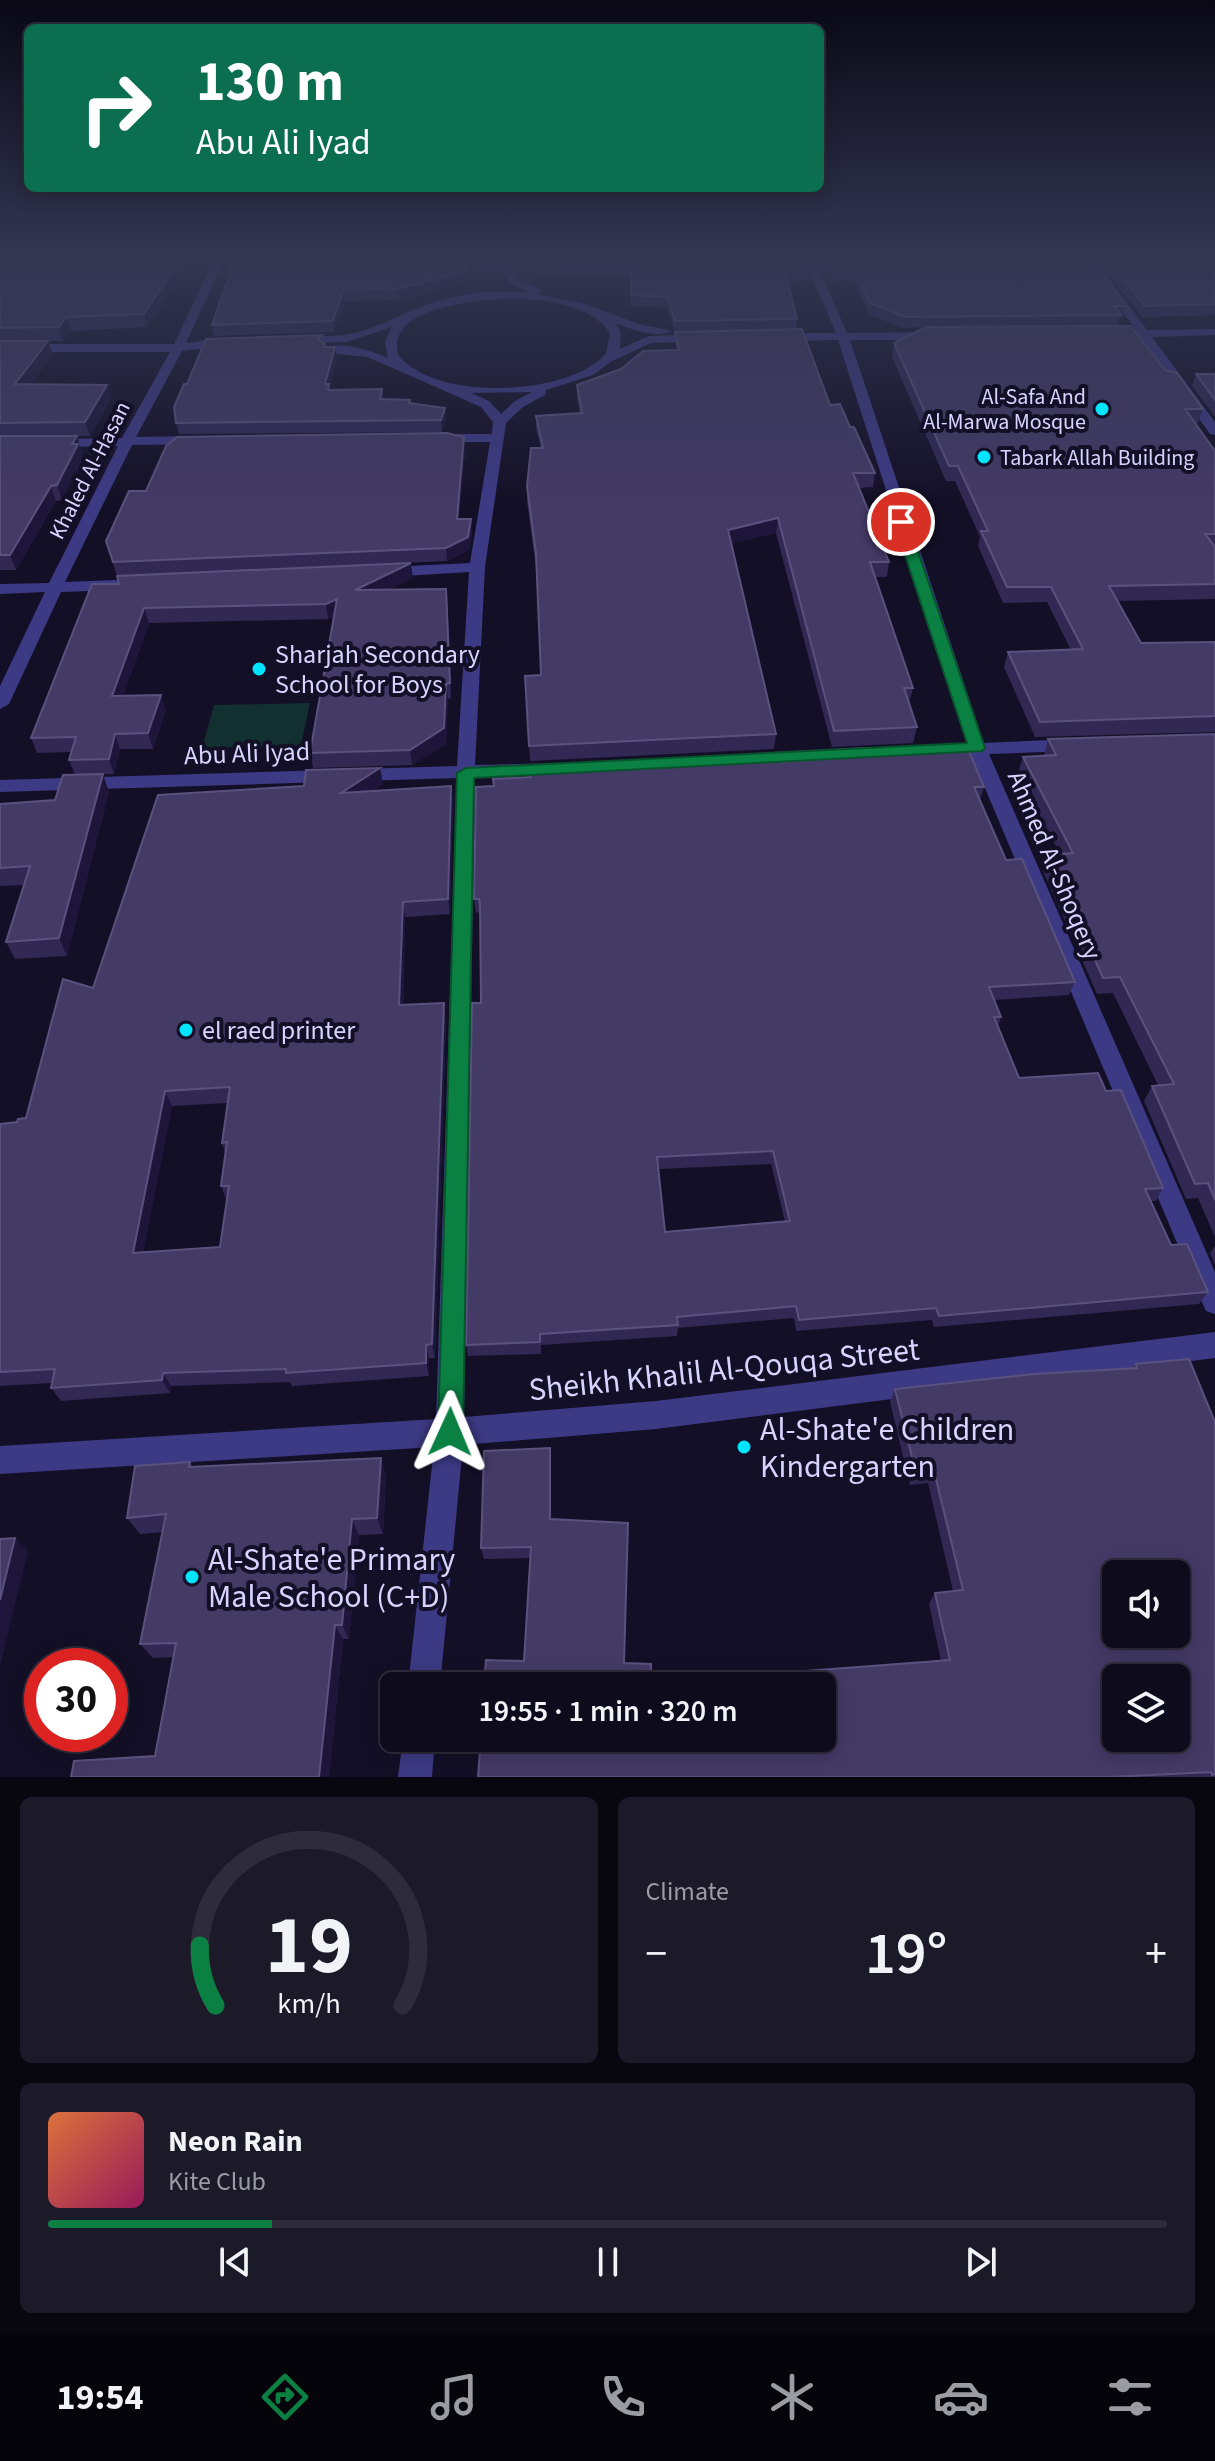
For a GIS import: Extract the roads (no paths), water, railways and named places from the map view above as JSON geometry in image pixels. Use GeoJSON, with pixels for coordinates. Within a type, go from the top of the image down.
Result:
{"type":"FeatureCollection","features":[{"type":"Feature","properties":{"kind":"street","name":"Khaled Al-Hasan"},"geometry":{"type":"LineString","coordinates":[[0,704],[127,441],[186,341]]}},
{"type":"Feature","properties":{"kind":"street"},"geometry":{"type":"LineString","coordinates":[[314,341],[280,344],[350,350],[410,372],[485,404],[500,430]]}},
{"type":"Feature","properties":{"kind":"street"},"geometry":{"type":"LineString","coordinates":[[391,341],[396,361],[410,372]]}},
{"type":"Feature","properties":{"kind":"street"},"geometry":{"type":"LineString","coordinates":[[608,359],[615,350],[616,341]]}},
{"type":"Feature","properties":{"kind":"street"},"geometry":{"type":"LineString","coordinates":[[425,1672],[450,1432],[466,773],[477,567],[500,430],[519,404],[647,341]]}},
{"type":"Feature","properties":{"kind":"street","name":"Ahmed Al-Shoqery"},"geometry":{"type":"LineString","coordinates":[[844,341],[977,748],[1215,1302]]}},
{"type":"Feature","properties":{"kind":"street"},"geometry":{"type":"LineString","coordinates":[[1150,341],[1215,431]]}},
{"type":"Feature","properties":{"kind":"street"},"geometry":{"type":"LineString","coordinates":[[0,348],[184,347],[210,350],[242,345]]}},
{"type":"Feature","properties":{"kind":"street"},"geometry":{"type":"LineString","coordinates":[[429,380],[469,389],[506,391],[575,378]]}},
{"type":"Feature","properties":{"kind":"street"},"geometry":{"type":"LineString","coordinates":[[422,438],[500,430]]}},
{"type":"Feature","properties":{"kind":"street"},"geometry":{"type":"LineString","coordinates":[[0,444],[220,440]]}},
{"type":"Feature","properties":{"kind":"street"},"geometry":{"type":"LineString","coordinates":[[367,573],[477,567]]}},
{"type":"Feature","properties":{"kind":"street"},"geometry":{"type":"LineString","coordinates":[[0,589],[132,585]]}},
{"type":"Feature","properties":{"kind":"street"},"geometry":{"type":"LineString","coordinates":[[737,760],[1088,745]]}},
{"type":"Feature","properties":{"kind":"street","name":"Abu Ali Iyad"},"geometry":{"type":"LineString","coordinates":[[0,786],[577,768]]}},
{"type":"Feature","properties":{"kind":"street","name":"Sheikh Khalil Al-Qouqa Street"},"geometry":{"type":"LineString","coordinates":[[0,1460],[450,1432],[656,1415],[1215,1345]]}},
{"type":"Feature","properties":{"kind":"street"},"geometry":{"type":"LineString","coordinates":[[415,1777],[418,1752]]}},
{"type":"Feature","properties":{"kind":"place","name":"Al-Safa And Al-Marwa Mosque"},"geometry":{"type":"Point","coordinates":[1102,409]}},
{"type":"Feature","properties":{"kind":"place","name":"Tabark Allah Building"},"geometry":{"type":"Point","coordinates":[984,457]}},
{"type":"Feature","properties":{"kind":"place","name":"Sharjah Secondary School for Boys"},"geometry":{"type":"Point","coordinates":[259,669]}},
{"type":"Feature","properties":{"kind":"place","name":"el raed printer"},"geometry":{"type":"Point","coordinates":[186,1030]}},
{"type":"Feature","properties":{"kind":"place","name":"Al-Shate'e Children Kindergarten"},"geometry":{"type":"Point","coordinates":[744,1447]}},
{"type":"Feature","properties":{"kind":"place","name":"Al-Shate'e Primary Male School (C+D)"},"geometry":{"type":"Point","coordinates":[192,1577]}}]}
